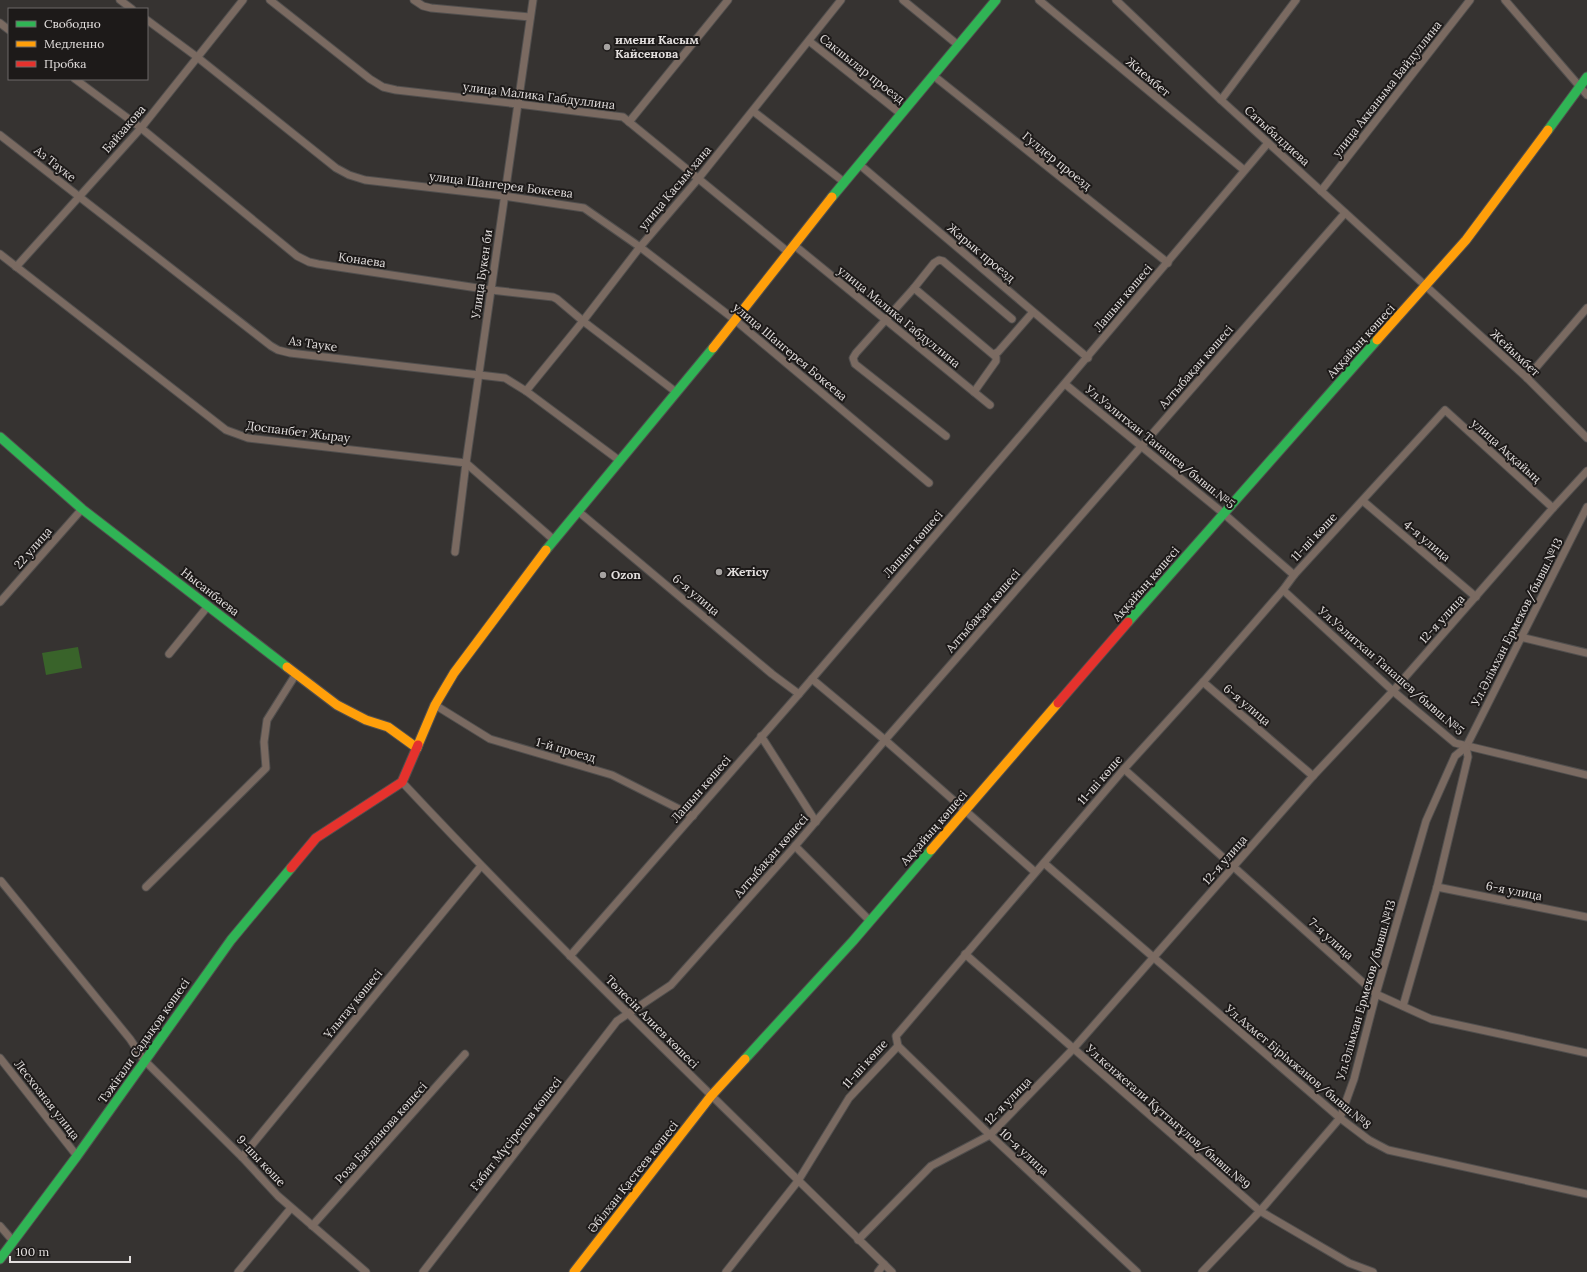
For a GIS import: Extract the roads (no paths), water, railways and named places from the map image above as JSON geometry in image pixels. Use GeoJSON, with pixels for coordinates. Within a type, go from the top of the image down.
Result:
{"type":"FeatureCollection","features":[{"type":"Feature","properties":{"kind":"street"},"geometry":{"type":"LineString","coordinates":[[120,0],[131,8]]}},
{"type":"Feature","properties":{"kind":"street","name":"Байзакова"},"geometry":{"type":"LineString","coordinates":[[16,268],[140,128],[243,0]]}},
{"type":"Feature","properties":{"kind":"street","name":"улица Малика Габдуллина"},"geometry":{"type":"LineString","coordinates":[[270,0],[370,79],[383,87],[396,90],[620,116],[698,179],[886,320],[990,404]]}},
{"type":"Feature","properties":{"kind":"street"},"geometry":{"type":"LineString","coordinates":[[414,0],[423,6],[431,8],[530,17]]}},
{"type":"Feature","properties":{"kind":"street","name":"Улица Букен би"},"geometry":{"type":"LineString","coordinates":[[455,552],[466,463],[533,0]]}},
{"type":"Feature","properties":{"kind":"street"},"geometry":{"type":"LineString","coordinates":[[629,122],[728,0]]}},
{"type":"Feature","properties":{"kind":"street","name":"улица Касым хана"},"geometry":{"type":"LineString","coordinates":[[526,391],[583,321],[640,247],[698,179],[841,0]]}},
{"type":"Feature","properties":{"kind":"street"},"geometry":{"type":"LineString","coordinates":[[903,0],[958,46]]}},
{"type":"Feature","properties":{"kind":"street"},"geometry":{"type":"LineString","coordinates":[[402,782],[435,704],[454,673],[554,540],[580,512],[844,182],[860,166],[901,114],[996,0]]}},
{"type":"Feature","properties":{"kind":"street","name":"Жиембет"},"geometry":{"type":"LineString","coordinates":[[1039,0],[1244,170]]}},
{"type":"Feature","properties":{"kind":"street","name":"Сатыбалдиева"},"geometry":{"type":"LineString","coordinates":[[1116,0],[1221,100],[1426,285]]}},
{"type":"Feature","properties":{"kind":"street"},"geometry":{"type":"LineString","coordinates":[[1221,100],[1296,0]]}},
{"type":"Feature","properties":{"kind":"street","name":"улица Акканыма Байдуллина"},"geometry":{"type":"LineString","coordinates":[[1321,191],[1470,0]]}},
{"type":"Feature","properties":{"kind":"street"},"geometry":{"type":"LineString","coordinates":[[1505,0],[1587,95]]}},
{"type":"Feature","properties":{"kind":"street","name":"улица Шангерея Бокеева"},"geometry":{"type":"LineString","coordinates":[[148,21],[197,57],[336,168],[349,176],[365,180],[504,196],[579,207],[640,247],[735,320],[929,483]]}},
{"type":"Feature","properties":{"kind":"street"},"geometry":{"type":"LineString","coordinates":[[0,23],[8,29]]}},
{"type":"Feature","properties":{"kind":"street","name":"Сакшылар проезд"},"geometry":{"type":"LineString","coordinates":[[808,41],[901,114]]}},
{"type":"Feature","properties":{"kind":"street","name":"Гулдер проезд"},"geometry":{"type":"LineString","coordinates":[[934,76],[1168,263]]}},
{"type":"Feature","properties":{"kind":"street","name":"Аққайың көшесі"},"geometry":{"type":"LineString","coordinates":[[711,1096],[854,941],[965,810],[1224,513],[1466,240],[1587,77]]}},
{"type":"Feature","properties":{"kind":"street","name":"Конаева"},"geometry":{"type":"LineString","coordinates":[[76,80],[140,128],[297,256],[309,262],[491,290],[553,297],[676,392]]}},
{"type":"Feature","properties":{"kind":"street"},"geometry":{"type":"LineString","coordinates":[[753,111],[844,182]]}},
{"type":"Feature","properties":{"kind":"street","name":"Аз Тауке"},"geometry":{"type":"LineString","coordinates":[[0,136],[278,350],[290,353],[505,378],[526,391],[620,461]]}},
{"type":"Feature","properties":{"kind":"street","name":"Лашын көшесі"},"geometry":{"type":"LineString","coordinates":[[570,956],[812,679],[1088,358],[1268,143]]}},
{"type":"Feature","properties":{"kind":"street","name":"Жарык проезд"},"geometry":{"type":"LineString","coordinates":[[860,166],[1088,358]]}},
{"type":"Feature","properties":{"kind":"street","name":"Алтыбақан көшесі"},"geometry":{"type":"LineString","coordinates":[[630,1014],[671,985],[816,822],[885,740],[1345,213]]}},
{"type":"Feature","properties":{"kind":"street","name":"Доспанбет Жырау"},"geometry":{"type":"LineString","coordinates":[[0,254],[16,268],[220,425],[237,435],[248,438],[466,463]]}},
{"type":"Feature","properties":{"kind":"street"},"geometry":{"type":"LineString","coordinates":[[946,436],[855,364],[853,358],[934,263],[939,260],[943,261],[1012,319]]}},
{"type":"Feature","properties":{"kind":"street","name":"Жейымбет"},"geometry":{"type":"LineString","coordinates":[[1426,285],[1527,378],[1587,438]]}},
{"type":"Feature","properties":{"kind":"street"},"geometry":{"type":"LineString","coordinates":[[914,288],[996,357],[996,361],[974,392]]}},
{"type":"Feature","properties":{"kind":"street"},"geometry":{"type":"LineString","coordinates":[[1527,378],[1587,308]]}},
{"type":"Feature","properties":{"kind":"street"},"geometry":{"type":"LineString","coordinates":[[994,354],[998,352],[1033,312]]}},
{"type":"Feature","properties":{"kind":"street","name":"Ул.Уәлитхан Танашев/бывш.№5"},"geometry":{"type":"LineString","coordinates":[[1065,384],[1224,513],[1294,575]]}},
{"type":"Feature","properties":{"kind":"street","name":"11-ші көше"},"geometry":{"type":"LineString","coordinates":[[726,1272],[798,1181],[849,1098],[898,1046],[896,1036],[1035,872],[1124,769],[1203,682],[1283,590],[1294,575],[1445,410]]}},
{"type":"Feature","properties":{"kind":"street","name":"улица Аққайың"},"geometry":{"type":"LineString","coordinates":[[1445,410],[1553,508]]}},
{"type":"Feature","properties":{"kind":"street","name":"Нысанбаева"},"geometry":{"type":"LineString","coordinates":[[0,437],[82,509],[336,705],[366,720],[388,726],[417,748]]}},
{"type":"Feature","properties":{"kind":"street"},"geometry":{"type":"LineString","coordinates":[[466,463],[554,540]]}},
{"type":"Feature","properties":{"kind":"street","name":"12-я улица"},"geometry":{"type":"LineString","coordinates":[[858,1240],[931,1166],[990,1135],[1073,1049],[1313,776],[1393,690],[1587,471]]}},
{"type":"Feature","properties":{"kind":"street","name":"4-я улица"},"geometry":{"type":"LineString","coordinates":[[1363,501],[1476,597]]}},
{"type":"Feature","properties":{"kind":"street","name":"Ул.Әлімхан Ермеков/бывш.№13"},"geometry":{"type":"LineString","coordinates":[[1202,1272],[1260,1210],[1340,1118],[1354,1079],[1376,994],[1426,821],[1455,756],[1466,747],[1520,637],[1587,507]]}},
{"type":"Feature","properties":{"kind":"street","name":"22 улица"},"geometry":{"type":"LineString","coordinates":[[0,602],[82,509]]}},
{"type":"Feature","properties":{"kind":"street","name":"6-я улица"},"geometry":{"type":"LineString","coordinates":[[580,512],[772,674],[799,694]]}},
{"type":"Feature","properties":{"kind":"street","name":"Ул.Уәлитхан Танашев/бывш.№5"},"geometry":{"type":"LineString","coordinates":[[1283,590],[1393,690],[1455,743],[1466,747],[1587,775]]}},
{"type":"Feature","properties":{"kind":"street"},"geometry":{"type":"LineString","coordinates":[[169,654],[208,606]]}},
{"type":"Feature","properties":{"kind":"street"},"geometry":{"type":"LineString","coordinates":[[1520,637],[1587,653]]}},
{"type":"Feature","properties":{"kind":"street"},"geometry":{"type":"LineString","coordinates":[[146,887],[266,768],[264,742],[266,720],[296,674]]}},
{"type":"Feature","properties":{"kind":"street"},"geometry":{"type":"LineString","coordinates":[[812,679],[885,740],[1035,872]]}},
{"type":"Feature","properties":{"kind":"street","name":"6-я улица"},"geometry":{"type":"LineString","coordinates":[[1203,682],[1313,776]]}},
{"type":"Feature","properties":{"kind":"street","name":"1-й проезд"},"geometry":{"type":"LineString","coordinates":[[435,704],[490,739],[612,775],[693,816]]}},
{"type":"Feature","properties":{"kind":"street"},"geometry":{"type":"LineString","coordinates":[[761,736],[816,822]]}},
{"type":"Feature","properties":{"kind":"street","name":"Ул.Әлімхан Ермеков/бывш.№13"},"geometry":{"type":"LineString","coordinates":[[1403,1006],[1438,887],[1468,757],[1466,747]]}},
{"type":"Feature","properties":{"kind":"street","name":"7-я улица"},"geometry":{"type":"LineString","coordinates":[[1124,769],[1376,994],[1431,1019],[1587,1053]]}},
{"type":"Feature","properties":{"kind":"street","name":"Тәжіғали Садықов көшесі"},"geometry":{"type":"LineString","coordinates":[[0,1259],[77,1156],[231,940],[312,842],[402,782]]}},
{"type":"Feature","properties":{"kind":"street","name":"Төлесін Алиев көшесі"},"geometry":{"type":"LineString","coordinates":[[402,782],[481,866],[570,956],[892,1272]]}},
{"type":"Feature","properties":{"kind":"street"},"geometry":{"type":"LineString","coordinates":[[795,846],[870,921]]}},
{"type":"Feature","properties":{"kind":"street","name":"Ул.Ахмет Бірімжанов/бывш.№8"},"geometry":{"type":"LineString","coordinates":[[1044,863],[1340,1118],[1369,1140],[1388,1150],[1587,1194]]}},
{"type":"Feature","properties":{"kind":"street","name":"Ұлытау көшесi"},"geometry":{"type":"LineString","coordinates":[[242,1157],[481,866]]}},
{"type":"Feature","properties":{"kind":"street","name":"9-шы көше"},"geometry":{"type":"LineString","coordinates":[[1,881],[125,1033],[144,1060],[242,1157],[278,1196],[366,1272]]}},
{"type":"Feature","properties":{"kind":"street","name":"6-я улица"},"geometry":{"type":"LineString","coordinates":[[1438,887],[1587,917]]}},
{"type":"Feature","properties":{"kind":"street","name":"Ул.кенжеғали Құттығұлов/бывш.№9"},"geometry":{"type":"LineString","coordinates":[[965,954],[1260,1210],[1349,1263],[1373,1272]]}},
{"type":"Feature","properties":{"kind":"street","name":"Ғабит Мүсірепов көшесi"},"geometry":{"type":"LineString","coordinates":[[423,1272],[617,1021],[630,1014]]}},
{"type":"Feature","properties":{"kind":"street","name":"10-я улица"},"geometry":{"type":"LineString","coordinates":[[898,1046],[990,1135],[1137,1272]]}},
{"type":"Feature","properties":{"kind":"street","name":"Роза Бағланова көшесi"},"geometry":{"type":"LineString","coordinates":[[312,1226],[465,1054]]}},
{"type":"Feature","properties":{"kind":"street","name":"Лесхозная улица"},"geometry":{"type":"LineString","coordinates":[[0,1058],[77,1156]]}},
{"type":"Feature","properties":{"kind":"street","name":"Әбілхан Қастеев көшесi"},"geometry":{"type":"LineString","coordinates":[[574,1272],[711,1096]]}},
{"type":"Feature","properties":{"kind":"street"},"geometry":{"type":"LineString","coordinates":[[238,1272],[291,1208]]}},
{"type":"Feature","properties":{"kind":"street"},"geometry":{"type":"LineString","coordinates":[[0,1226],[13,1241]]}},
{"type":"Feature","properties":{"kind":"street"},"geometry":{"type":"LineString","coordinates":[[878,1272],[884,1264]]}},
{"type":"Feature","properties":{"kind":"place","name":"имени Касым Кайсенова"},"geometry":{"type":"Point","coordinates":[607,47]}},
{"type":"Feature","properties":{"kind":"place","name":"Жетісу"},"geometry":{"type":"Point","coordinates":[719,572]}},
{"type":"Feature","properties":{"kind":"place","name":"Ozon"},"geometry":{"type":"Point","coordinates":[603,575]}}]}
